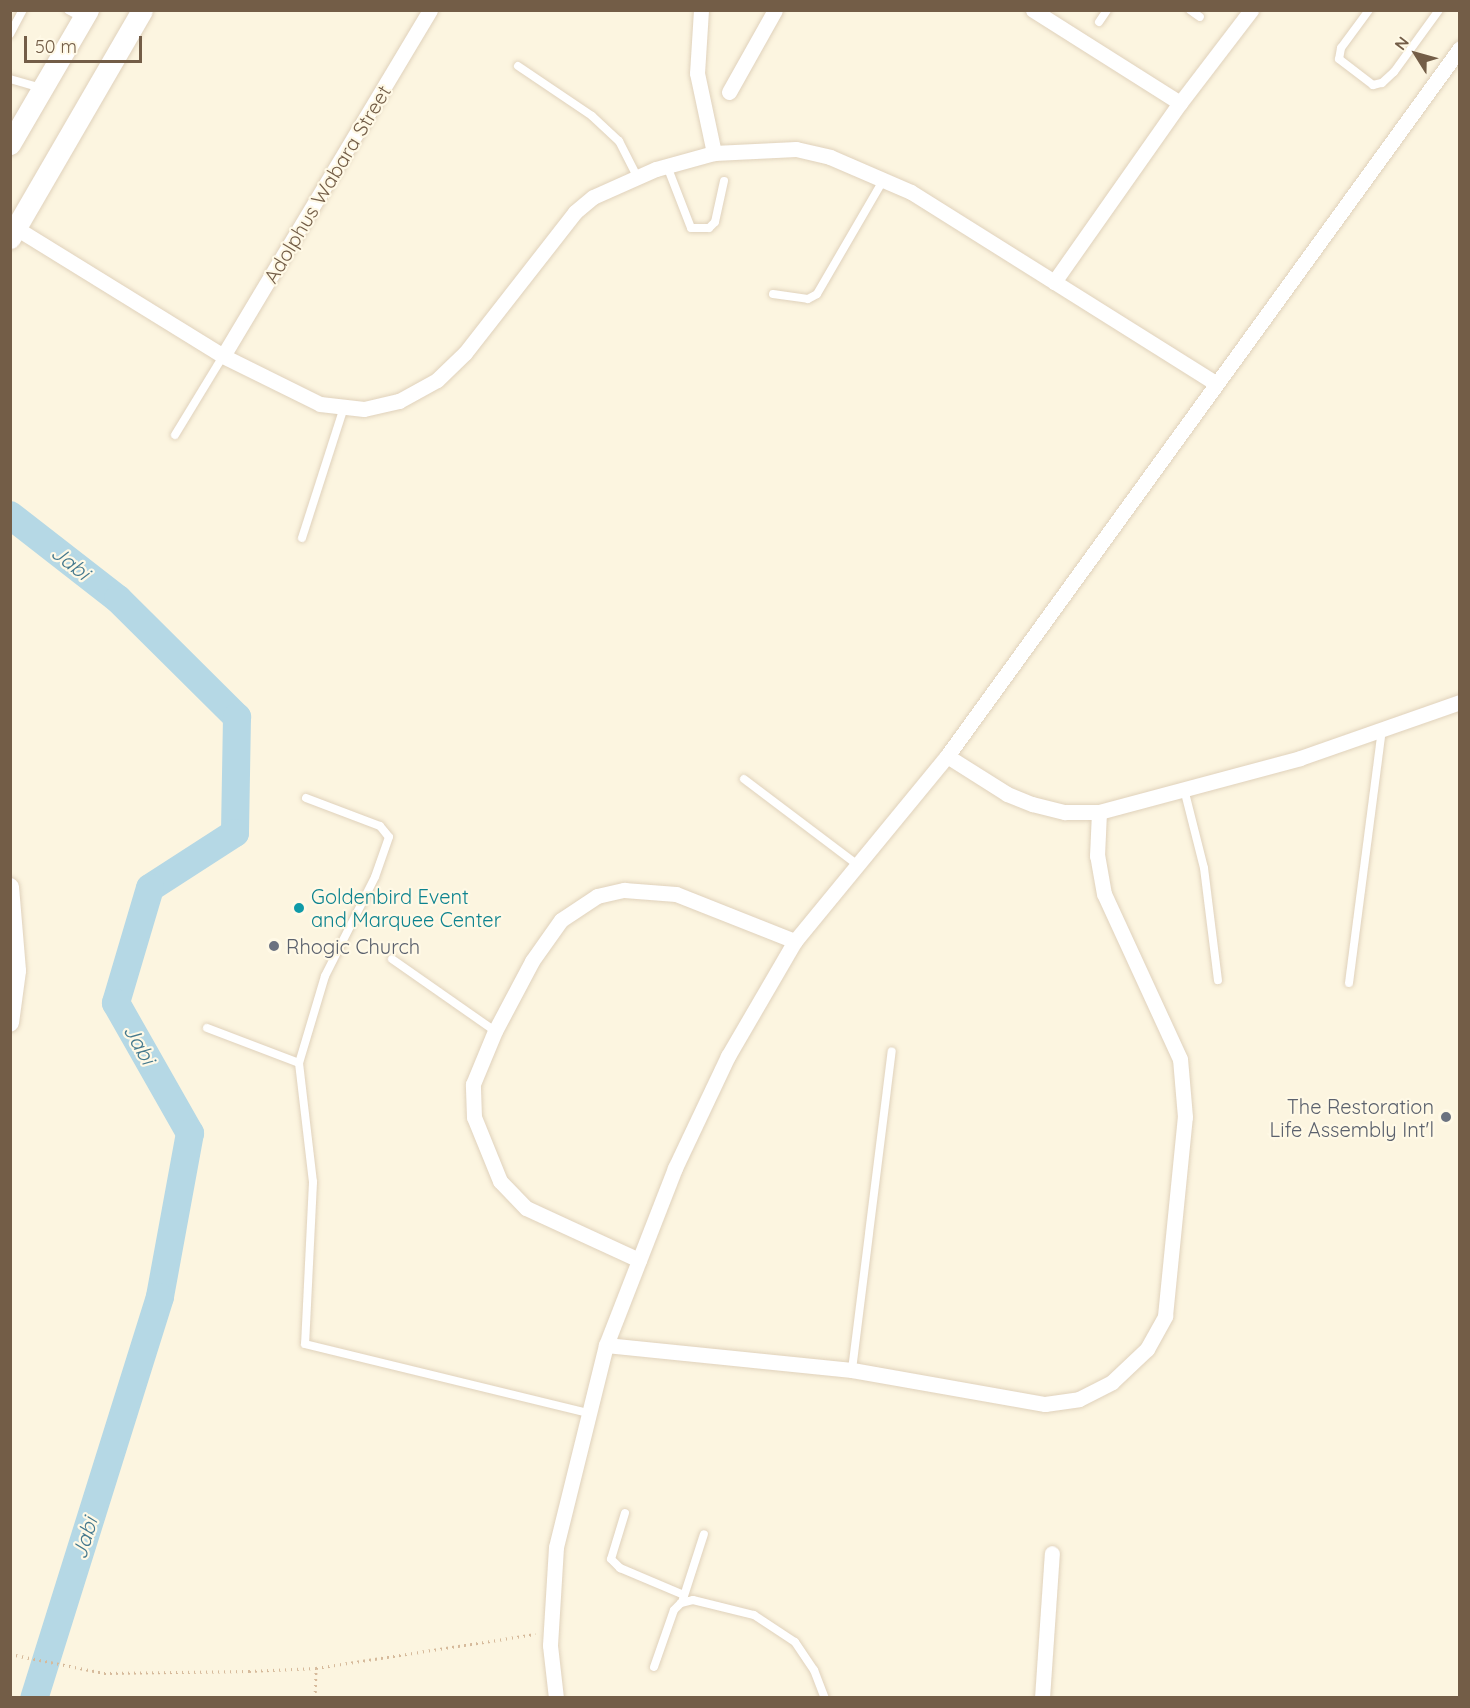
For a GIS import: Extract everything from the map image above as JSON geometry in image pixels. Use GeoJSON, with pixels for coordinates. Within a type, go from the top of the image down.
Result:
{"type":"FeatureCollection","features":[{"type":"Feature","properties":{"kind":"main road"},"geometry":{"type":"LineString","coordinates":[[13,233],[142,10]]}},
{"type":"Feature","properties":{"kind":"main road"},"geometry":{"type":"LineString","coordinates":[[10,144],[43,88],[80,13]]}},
{"type":"Feature","properties":{"kind":"street","name":"Adolphus Wabara Street"},"geometry":{"type":"LineString","coordinates":[[223,356],[430,10]]}},
{"type":"Feature","properties":{"kind":"street"},"geometry":{"type":"LineString","coordinates":[[701,10],[697,72],[714,153]]}},
{"type":"Feature","properties":{"kind":"street"},"geometry":{"type":"LineString","coordinates":[[729,92],[775,10]]}},
{"type":"Feature","properties":{"kind":"street"},"geometry":{"type":"LineString","coordinates":[[1054,282],[1180,103],[1251,10]]}},
{"type":"Feature","properties":{"kind":"street"},"geometry":{"type":"LineString","coordinates":[[1036,11],[1180,103]]}},
{"type":"Feature","properties":{"kind":"street"},"geometry":{"type":"LineString","coordinates":[[556,1698],[551,1631],[556,1547],[606,1345],[675,1168],[728,1056],[795,941],[859,866],[947,756],[1215,383],[1460,48]]}},
{"type":"Feature","properties":{"kind":"street"},"geometry":{"type":"LineString","coordinates":[[13,233],[223,356],[320,404],[364,409],[399,401],[437,380],[465,353],[575,212],[593,197],[637,176],[714,153],[796,149],[830,157],[911,192],[1215,383]]}},
{"type":"Feature","properties":{"kind":"street"},"geometry":{"type":"LineString","coordinates":[[947,756],[1007,794],[1032,804],[1065,812],[1099,812],[1300,758],[1460,702]]}},
{"type":"Feature","properties":{"kind":"street"},"geometry":{"type":"LineString","coordinates":[[606,1345],[852,1370],[1045,1404],[1079,1399],[1112,1382],[1148,1349],[1165,1316],[1185,1117],[1180,1059],[1104,894],[1097,856],[1099,812]]}},
{"type":"Feature","properties":{"kind":"street"},"geometry":{"type":"LineString","coordinates":[[10,886],[17,971],[10,1023]]}},
{"type":"Feature","properties":{"kind":"street"},"geometry":{"type":"LineString","coordinates":[[639,1260],[526,1208],[500,1181],[474,1117],[473,1095],[473,1084],[495,1031],[532,961],[561,920],[597,896],[624,890],[676,894],[795,941]]}},
{"type":"Feature","properties":{"kind":"street"},"geometry":{"type":"LineString","coordinates":[[1042,1698],[1052,1553]]}},
{"type":"Feature","properties":{"kind":"lane"},"geometry":{"type":"LineString","coordinates":[[10,34],[23,10]]}},
{"type":"Feature","properties":{"kind":"lane"},"geometry":{"type":"LineString","coordinates":[[1099,22],[1107,10]]}},
{"type":"Feature","properties":{"kind":"lane"},"geometry":{"type":"LineString","coordinates":[[1190,10],[1200,17]]}},
{"type":"Feature","properties":{"kind":"lane"},"geometry":{"type":"LineString","coordinates":[[1369,10],[1341,48],[1339,58],[1373,85],[1382,83],[1394,72],[1439,10]]}},
{"type":"Feature","properties":{"kind":"lane"},"geometry":{"type":"LineString","coordinates":[[518,66],[592,116],[619,141],[637,176]]}},
{"type":"Feature","properties":{"kind":"lane"},"geometry":{"type":"LineString","coordinates":[[10,79],[43,88]]}},
{"type":"Feature","properties":{"kind":"lane"},"geometry":{"type":"LineString","coordinates":[[667,166],[691,228],[709,228],[715,222],[724,181]]}},
{"type":"Feature","properties":{"kind":"lane"},"geometry":{"type":"LineString","coordinates":[[772,294],[808,298],[817,294],[884,179]]}},
{"type":"Feature","properties":{"kind":"lane"},"geometry":{"type":"LineString","coordinates":[[175,435],[223,356]]}},
{"type":"Feature","properties":{"kind":"lane"},"geometry":{"type":"LineString","coordinates":[[302,538],[344,407]]}},
{"type":"Feature","properties":{"kind":"lane"},"geometry":{"type":"LineString","coordinates":[[1349,983],[1382,729]]}},
{"type":"Feature","properties":{"kind":"lane"},"geometry":{"type":"LineString","coordinates":[[744,779],[859,866]]}},
{"type":"Feature","properties":{"kind":"lane"},"geometry":{"type":"LineString","coordinates":[[1184,789],[1204,868],[1218,980]]}},
{"type":"Feature","properties":{"kind":"lane"},"geometry":{"type":"LineString","coordinates":[[306,798],[380,826],[389,837],[375,877],[325,976],[299,1063],[313,1182],[305,1344],[589,1413]]}},
{"type":"Feature","properties":{"kind":"lane"},"geometry":{"type":"LineString","coordinates":[[392,959],[495,1031]]}},
{"type":"Feature","properties":{"kind":"lane"},"geometry":{"type":"LineString","coordinates":[[207,1028],[299,1063]]}},
{"type":"Feature","properties":{"kind":"lane"},"geometry":{"type":"LineString","coordinates":[[852,1370],[892,1051]]}},
{"type":"Feature","properties":{"kind":"lane"},"geometry":{"type":"LineString","coordinates":[[625,1513],[611,1559],[620,1568],[683,1599],[754,1615],[795,1642],[814,1670],[825,1698]]}},
{"type":"Feature","properties":{"kind":"lane"},"geometry":{"type":"LineString","coordinates":[[654,1667],[675,1610],[683,1599],[704,1534]]}},
{"type":"Feature","properties":{"kind":"path"},"geometry":{"type":"LineString","coordinates":[[10,1654],[104,1673],[316,1668],[551,1631]]}},
{"type":"Feature","properties":{"kind":"path"},"geometry":{"type":"LineString","coordinates":[[315,1698],[316,1668]]}},
{"type":"Feature","properties":{"kind":"waterway","name":"Jabi"},"geometry":{"type":"LineString","coordinates":[[10,515],[118,599],[237,717],[235,833],[150,888],[116,1003],[190,1133],[160,1297],[34,1698]]}},
{"type":"Feature","properties":{"kind":"place","name":"Goldenbird Event and Marquee Center"},"geometry":{"type":"Point","coordinates":[299,908]}},
{"type":"Feature","properties":{"kind":"place","name":"Rhogic Church"},"geometry":{"type":"Point","coordinates":[274,946]}},
{"type":"Feature","properties":{"kind":"place","name":"The Restoration Life Assembly Int'l"},"geometry":{"type":"Point","coordinates":[1446,1117]}}]}
